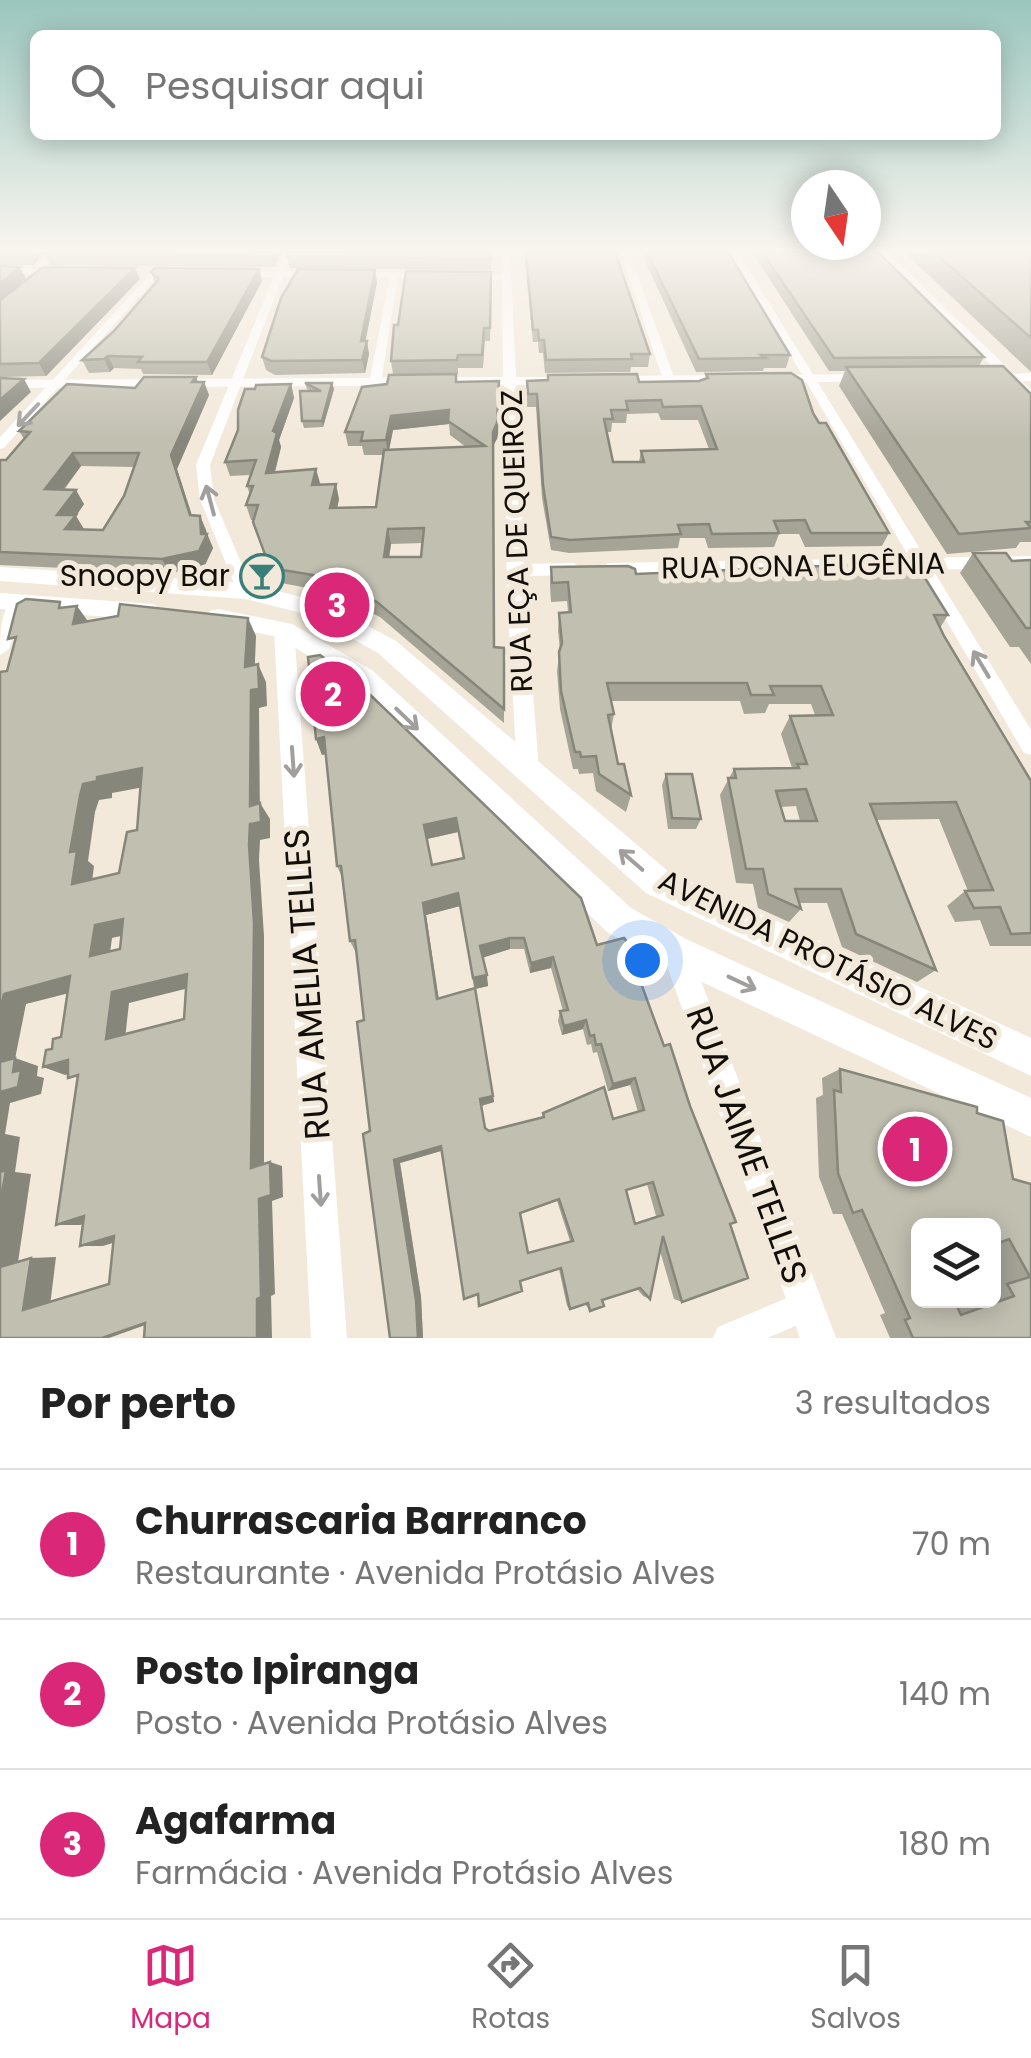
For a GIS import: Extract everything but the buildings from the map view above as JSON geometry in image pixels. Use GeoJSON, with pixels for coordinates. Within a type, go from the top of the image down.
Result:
{"type":"FeatureCollection","features":[{"type":"Feature","properties":{"kind":"main road","name":"AVENIDA PROTÁSIO ALVES"},"geometry":{"type":"LineString","coordinates":[[0,574],[245,591],[316,608],[387,647],[656,882],[1031,1057]]}},
{"type":"Feature","properties":{"kind":"main road","name":"AVENIDA PROTÁSIO ALVES"},"geometry":{"type":"LineString","coordinates":[[8,601],[235,618],[284,630],[363,677],[619,920],[676,952],[1031,1118]]}},
{"type":"Feature","properties":{"kind":"street"},"geometry":{"type":"LineString","coordinates":[[0,444],[119,314]]}},
{"type":"Feature","properties":{"kind":"street"},"geometry":{"type":"LineString","coordinates":[[245,591],[207,499],[203,465],[261,314]]}},
{"type":"Feature","properties":{"kind":"street"},"geometry":{"type":"LineString","coordinates":[[375,383],[387,314]]}},
{"type":"Feature","properties":{"kind":"street","name":"RUA EÇA DE QUEIROZ"},"geometry":{"type":"LineString","coordinates":[[509,314],[515,570],[528,770]]}},
{"type":"Feature","properties":{"kind":"street"},"geometry":{"type":"LineString","coordinates":[[646,314],[669,380]]}},
{"type":"Feature","properties":{"kind":"street"},"geometry":{"type":"LineString","coordinates":[[773,314],[1031,747]]}},
{"type":"Feature","properties":{"kind":"street"},"geometry":{"type":"LineString","coordinates":[[946,314],[1031,397]]}},
{"type":"Feature","properties":{"kind":"street"},"geometry":{"type":"LineString","coordinates":[[972,378],[1031,377]]}},
{"type":"Feature","properties":{"kind":"street"},"geometry":{"type":"LineString","coordinates":[[755,379],[892,378]]}},
{"type":"Feature","properties":{"kind":"street"},"geometry":{"type":"LineString","coordinates":[[590,381],[736,379]]}},
{"type":"Feature","properties":{"kind":"street"},"geometry":{"type":"LineString","coordinates":[[0,384],[570,381]]}},
{"type":"Feature","properties":{"kind":"street","name":"RUA DONA EUGÊNIA"},"geometry":{"type":"LineString","coordinates":[[515,570],[1031,562]]}},
{"type":"Feature","properties":{"kind":"street"},"geometry":{"type":"LineString","coordinates":[[0,648],[8,601]]}},
{"type":"Feature","properties":{"kind":"street","name":"RUA AMELIA TELLES"},"geometry":{"type":"LineString","coordinates":[[284,630],[329,1338]]}},
{"type":"Feature","properties":{"kind":"street","name":"RUA JAIME TELLES"},"geometry":{"type":"LineString","coordinates":[[676,952],[818,1338]]}},
{"type":"Feature","properties":{"kind":"street"},"geometry":{"type":"LineString","coordinates":[[729,1338],[806,1306]]}},
{"type":"Feature","properties":{"kind":"place","name":"Snoopy Bar"},"geometry":{"type":"Point","coordinates":[262,576]}},
{"type":"Feature","properties":{"kind":"place","name":"Agafarma"},"geometry":{"type":"Point","coordinates":[337,605]}},
{"type":"Feature","properties":{"kind":"place","name":"Posto Ipiranga"},"geometry":{"type":"Point","coordinates":[333,694]}},
{"type":"Feature","properties":{"kind":"place","name":"Churrascaria Barranco"},"geometry":{"type":"Point","coordinates":[915,1149]}}]}
